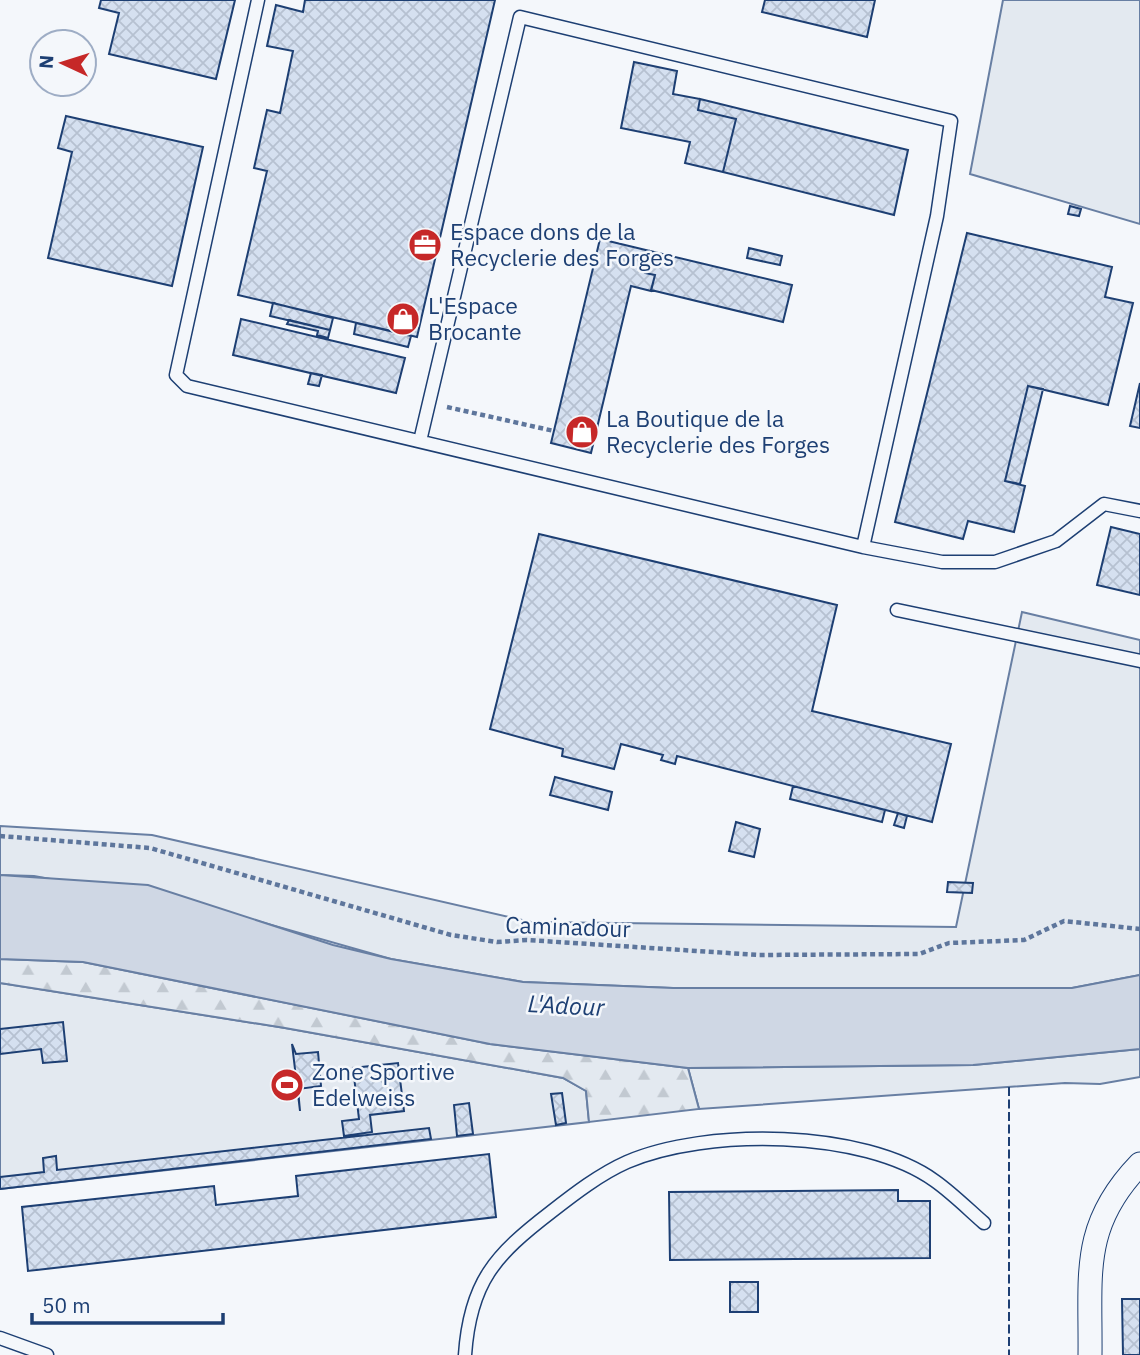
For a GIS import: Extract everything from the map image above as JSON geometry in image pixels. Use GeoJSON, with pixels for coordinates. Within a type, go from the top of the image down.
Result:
{"type":"FeatureCollection","features":[{"type":"Feature","properties":{"kind":"street"},"geometry":{"type":"LineString","coordinates":[[1090,1355],[1092,1251],[1097,1230],[1117,1188],[1140,1164]]}},
{"type":"Feature","properties":{"kind":"lane"},"geometry":{"type":"LineString","coordinates":[[258,0],[176,375],[187,386],[863,547],[942,562],[995,562],[1056,541],[1104,504],[1140,511]]}},
{"type":"Feature","properties":{"kind":"lane"},"geometry":{"type":"LineString","coordinates":[[420,441],[520,17],[951,121],[937,216],[863,547]]}},
{"type":"Feature","properties":{"kind":"lane"},"geometry":{"type":"LineString","coordinates":[[897,610],[1140,661]]}},
{"type":"Feature","properties":{"kind":"lane"},"geometry":{"type":"LineString","coordinates":[[465,1355],[467,1321],[483,1278],[512,1241],[576,1192],[627,1162],[700,1141],[774,1139],[837,1145],[890,1159],[934,1180],[984,1223]]}},
{"type":"Feature","properties":{"kind":"lane"},"geometry":{"type":"LineString","coordinates":[[0,1338],[47,1355]]}},
{"type":"Feature","properties":{"kind":"path"},"geometry":{"type":"LineString","coordinates":[[429,404],[554,431]]}},
{"type":"Feature","properties":{"kind":"path","name":"Caminadour"},"geometry":{"type":"LineString","coordinates":[[0,836],[150,848],[451,935],[497,942],[527,940],[759,955],[919,954],[950,943],[1024,940],[1064,921],[1140,929]]}},
{"type":"Feature","properties":{"kind":"green space"},"geometry":{"type":"Polygon","coordinates":[[[1003,0],[1140,0],[1140,224],[970,174],[1003,0]]]}},
{"type":"Feature","properties":{"kind":"green space"},"geometry":{"type":"Polygon","coordinates":[[[1022,612],[1140,640],[1140,975],[1072,988],[673,988],[523,982],[391,959],[215,909],[34,876],[0,875],[0,826],[152,835],[531,922],[956,927],[1022,612]]]}},
{"type":"Feature","properties":{"kind":"green space"},"geometry":{"type":"Polygon","coordinates":[[[0,959],[83,962],[490,1044],[688,1068],[699,1109],[589,1122],[586,1091],[563,1078],[285,1028],[0,983],[0,959]]]}},
{"type":"Feature","properties":{"kind":"green space","name":"Zone Sportive Edelweiss"},"geometry":{"type":"Polygon","coordinates":[[[0,983],[285,1028],[563,1078],[586,1091],[589,1122],[0,1189],[0,983]]]}},
{"type":"Feature","properties":{"kind":"green space"},"geometry":{"type":"Polygon","coordinates":[[[1140,1049],[1140,1077],[1100,1084],[1065,1083],[699,1109],[688,1068],[973,1065],[1140,1049]]]}},
{"type":"Feature","properties":{"kind":"water","name":"L'Adour"},"geometry":{"type":"Polygon","coordinates":[[[0,875],[148,885],[333,945],[391,959],[523,982],[673,988],[1072,988],[1140,975],[1140,1049],[973,1065],[688,1068],[490,1044],[83,962],[0,959],[0,875]]]}},
{"type":"Feature","properties":{"kind":"building"},"geometry":{"type":"Polygon","coordinates":[[[101,0],[235,0],[216,79],[109,54],[119,13],[99,8],[101,0]]]}},
{"type":"Feature","properties":{"kind":"building"},"geometry":{"type":"Polygon","coordinates":[[[305,0],[495,0],[417,337],[238,295],[267,171],[254,168],[267,110],[280,113],[293,51],[267,46],[276,5],[303,12],[305,0]]]}},
{"type":"Feature","properties":{"kind":"building"},"geometry":{"type":"Polygon","coordinates":[[[765,0],[875,0],[867,37],[762,12],[765,0]]]}},
{"type":"Feature","properties":{"kind":"building"},"geometry":{"type":"Polygon","coordinates":[[[634,62],[677,71],[673,94],[700,99],[698,110],[736,119],[723,172],[685,163],[690,142],[621,128],[634,62]]]}},
{"type":"Feature","properties":{"kind":"building"},"geometry":{"type":"Polygon","coordinates":[[[700,99],[908,150],[894,215],[723,172],[736,119],[698,110],[700,99]]]}},
{"type":"Feature","properties":{"kind":"building"},"geometry":{"type":"Polygon","coordinates":[[[66,116],[203,147],[172,286],[48,258],[72,152],[58,148],[66,116]]]}},
{"type":"Feature","properties":{"kind":"building"},"geometry":{"type":"Polygon","coordinates":[[[1070,206],[1081,209],[1079,216],[1068,214],[1070,206]]]}},
{"type":"Feature","properties":{"kind":"building"},"geometry":{"type":"Polygon","coordinates":[[[967,233],[1112,267],[1105,297],[1133,303],[1108,405],[1028,386],[1005,481],[1025,486],[1014,532],[968,521],[963,539],[895,522],[967,233]]]}},
{"type":"Feature","properties":{"kind":"building"},"geometry":{"type":"Polygon","coordinates":[[[600,239],[650,251],[645,273],[655,275],[651,291],[631,286],[591,453],[551,443],[600,239]]]}},
{"type":"Feature","properties":{"kind":"building"},"geometry":{"type":"Polygon","coordinates":[[[749,248],[782,256],[780,265],[747,258],[749,248]]]}},
{"type":"Feature","properties":{"kind":"building"},"geometry":{"type":"Polygon","coordinates":[[[650,251],[792,285],[783,322],[651,290],[655,275],[645,273],[650,251]]]}},
{"type":"Feature","properties":{"kind":"building"},"geometry":{"type":"Polygon","coordinates":[[[273,303],[333,318],[330,330],[270,316],[273,303]]]}},
{"type":"Feature","properties":{"kind":"building"},"geometry":{"type":"Polygon","coordinates":[[[241,319],[405,358],[396,393],[233,355],[241,319]]]}},
{"type":"Feature","properties":{"kind":"building"},"geometry":{"type":"Polygon","coordinates":[[[289,320],[330,330],[328,338],[317,335],[318,331],[287,324],[289,320]]]}},
{"type":"Feature","properties":{"kind":"building"},"geometry":{"type":"Polygon","coordinates":[[[356,323],[411,336],[408,347],[354,334],[356,323]]]}},
{"type":"Feature","properties":{"kind":"building"},"geometry":{"type":"Polygon","coordinates":[[[311,373],[322,375],[319,386],[308,384],[311,373]]]}},
{"type":"Feature","properties":{"kind":"building"},"geometry":{"type":"Polygon","coordinates":[[[1140,383],[1140,428],[1130,426],[1140,383]]]}},
{"type":"Feature","properties":{"kind":"building"},"geometry":{"type":"Polygon","coordinates":[[[1028,386],[1043,389],[1020,484],[1005,481],[1028,386]]]}},
{"type":"Feature","properties":{"kind":"building"},"geometry":{"type":"Polygon","coordinates":[[[1111,527],[1140,534],[1140,595],[1097,585],[1111,527]]]}},
{"type":"Feature","properties":{"kind":"building"},"geometry":{"type":"Polygon","coordinates":[[[539,534],[837,605],[812,711],[951,744],[932,822],[677,756],[675,764],[661,760],[663,755],[621,744],[614,769],[562,756],[563,749],[490,729],[539,534]]]}},
{"type":"Feature","properties":{"kind":"building"},"geometry":{"type":"Polygon","coordinates":[[[555,777],[612,792],[608,810],[550,795],[555,777]]]}},
{"type":"Feature","properties":{"kind":"building"},"geometry":{"type":"Polygon","coordinates":[[[793,786],[885,810],[882,822],[790,799],[793,786]]]}},
{"type":"Feature","properties":{"kind":"building"},"geometry":{"type":"Polygon","coordinates":[[[898,813],[907,816],[904,828],[894,825],[898,813]]]}},
{"type":"Feature","properties":{"kind":"building"},"geometry":{"type":"Polygon","coordinates":[[[736,822],[760,829],[754,857],[729,851],[736,822]]]}},
{"type":"Feature","properties":{"kind":"building"},"geometry":{"type":"Polygon","coordinates":[[[948,882],[973,883],[972,893],[947,892],[948,882]]]}},
{"type":"Feature","properties":{"kind":"building"},"geometry":{"type":"Polygon","coordinates":[[[63,1022],[67,1061],[43,1063],[41,1049],[0,1054],[0,1029],[63,1022]]]}},
{"type":"Feature","properties":{"kind":"building"},"geometry":{"type":"Polygon","coordinates":[[[292,1044],[296,1054],[318,1052],[321,1086],[298,1089],[300,1111],[292,1044]]]}},
{"type":"Feature","properties":{"kind":"building"},"geometry":{"type":"Polygon","coordinates":[[[398,1063],[404,1111],[370,1115],[372,1132],[344,1136],[342,1121],[359,1119],[353,1068],[398,1063]]]}},
{"type":"Feature","properties":{"kind":"building"},"geometry":{"type":"Polygon","coordinates":[[[562,1093],[566,1123],[556,1125],[551,1094],[562,1093]]]}},
{"type":"Feature","properties":{"kind":"building"},"geometry":{"type":"Polygon","coordinates":[[[469,1103],[473,1134],[457,1136],[454,1105],[469,1103]]]}},
{"type":"Feature","properties":{"kind":"building"},"geometry":{"type":"Polygon","coordinates":[[[429,1128],[431,1139],[0,1189],[0,1177],[44,1172],[43,1158],[56,1156],[57,1170],[429,1128]]]}},
{"type":"Feature","properties":{"kind":"building"},"geometry":{"type":"Polygon","coordinates":[[[489,1154],[496,1217],[28,1271],[22,1207],[214,1186],[216,1205],[298,1196],[296,1176],[489,1154]]]}},
{"type":"Feature","properties":{"kind":"building"},"geometry":{"type":"Polygon","coordinates":[[[898,1190],[898,1201],[930,1201],[930,1258],[670,1260],[669,1192],[898,1190]]]}},
{"type":"Feature","properties":{"kind":"building"},"geometry":{"type":"Polygon","coordinates":[[[730,1282],[758,1282],[758,1312],[730,1312],[730,1282]]]}},
{"type":"Feature","properties":{"kind":"building"},"geometry":{"type":"Polygon","coordinates":[[[1122,1299],[1140,1299],[1140,1355],[1123,1355],[1122,1299]]]}},
{"type":"Feature","properties":{"kind":"fence"},"geometry":{"type":"LineString","coordinates":[[1009,1087],[1009,1355]]}},
{"type":"Feature","properties":{"kind":"place","name":"Espace dons de la Recyclerie des Forges"},"geometry":{"type":"Point","coordinates":[425,245]}},
{"type":"Feature","properties":{"kind":"place","name":"L'Espace Brocante"},"geometry":{"type":"Point","coordinates":[403,319]}},
{"type":"Feature","properties":{"kind":"place","name":"La Boutique de la Recyclerie des Forges"},"geometry":{"type":"Point","coordinates":[582,432]}},
{"type":"Feature","properties":{"kind":"place","name":"Zone Sportive Edelweiss"},"geometry":{"type":"Point","coordinates":[287,1085]}}]}
